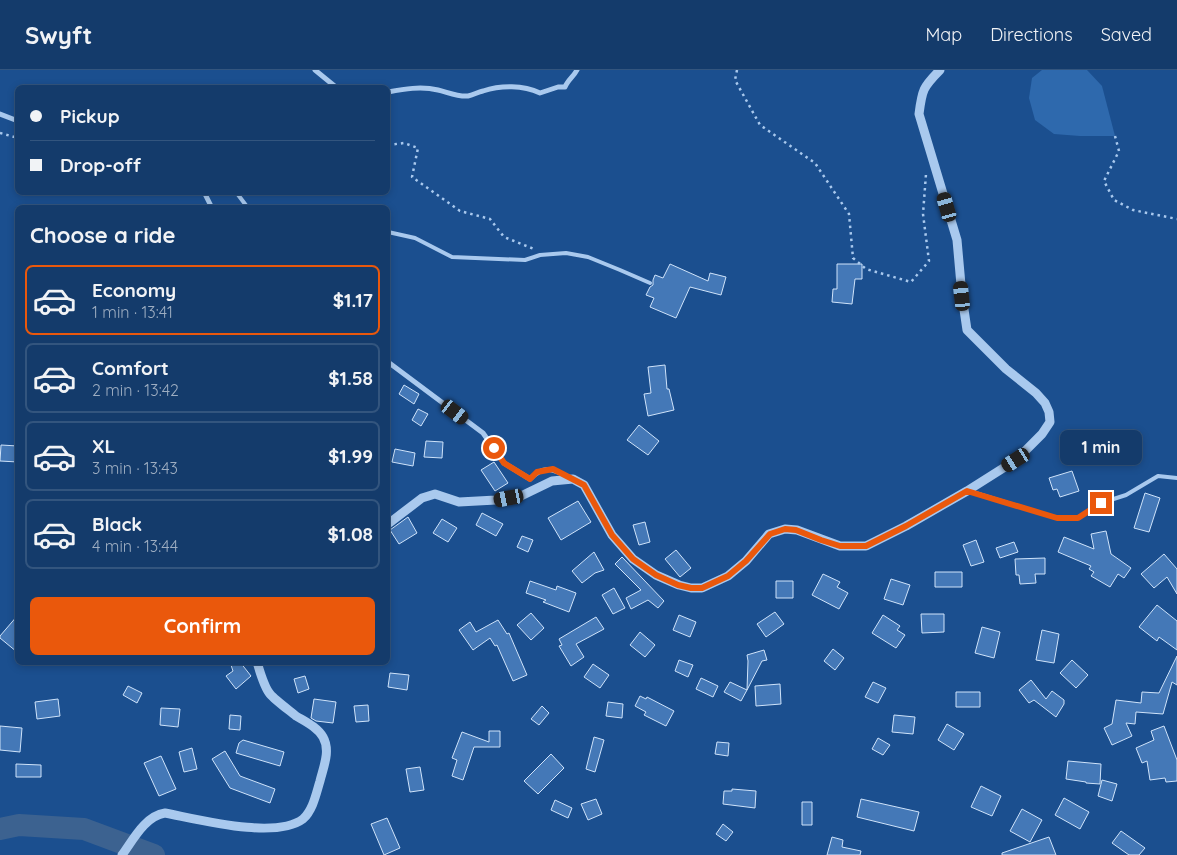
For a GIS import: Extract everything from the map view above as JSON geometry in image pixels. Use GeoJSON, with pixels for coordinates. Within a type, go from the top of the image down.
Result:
{"type":"FeatureCollection","features":[{"type":"Feature","properties":{"kind":"street"},"geometry":{"type":"LineString","coordinates":[[315,70],[333,85]]}},
{"type":"Feature","properties":{"kind":"street"},"geometry":{"type":"LineString","coordinates":[[390,92],[416,88],[437,89],[451,94],[467,96],[484,90],[502,87],[531,89],[540,93],[558,87],[565,87],[577,70]]}},
{"type":"Feature","properties":{"kind":"street"},"geometry":{"type":"LineString","coordinates":[[390,363],[483,433],[504,463],[530,479],[537,472],[553,469],[584,485],[612,535],[633,559],[656,575],[678,585],[702,588],[728,576],[746,561],[770,534],[785,529],[796,530],[840,546],[866,546],[906,526],[1016,460],[1042,434],[1050,422],[1049,412],[1045,403],[1036,393],[1006,369],[968,330],[962,296],[957,240],[919,114],[922,94],[927,83],[940,70]]}},
{"type":"Feature","properties":{"kind":"street"},"geometry":{"type":"LineString","coordinates":[[0,114],[15,120]]}},
{"type":"Feature","properties":{"kind":"street"},"geometry":{"type":"LineString","coordinates":[[390,522],[422,498],[435,494],[459,502],[496,500],[521,496],[552,482],[572,479]]}},
{"type":"Feature","properties":{"kind":"street"},"geometry":{"type":"LineString","coordinates":[[122,855],[146,823],[154,816],[165,813],[217,824],[278,828],[291,825],[303,819],[309,811],[314,801],[326,758],[326,747],[323,737],[270,694],[258,665]]}},
{"type":"Feature","properties":{"kind":"lane"},"geometry":{"type":"LineString","coordinates":[[390,232],[414,238],[452,257],[525,260],[540,255],[566,253],[588,257],[650,283]]}},
{"type":"Feature","properties":{"kind":"lane"},"geometry":{"type":"LineString","coordinates":[[967,491],[1057,518],[1078,518],[1101,503],[1126,495],[1158,476],[1177,478]]}},
{"type":"Feature","properties":{"kind":"path"},"geometry":{"type":"LineString","coordinates":[[737,70],[735,80],[760,125],[815,163],[849,214],[853,258],[866,269],[911,282],[929,261],[924,214],[926,173]]}},
{"type":"Feature","properties":{"kind":"path"},"geometry":{"type":"LineString","coordinates":[[0,133],[15,137]]}},
{"type":"Feature","properties":{"kind":"path"},"geometry":{"type":"LineString","coordinates":[[1114,136],[1119,151],[1104,181],[1114,200],[1133,210],[1177,219]]}},
{"type":"Feature","properties":{"kind":"path"},"geometry":{"type":"LineString","coordinates":[[390,145],[404,143],[418,148],[412,177],[460,211],[490,219],[504,237],[542,252],[540,255]]}},
{"type":"Feature","properties":{"kind":"shaded area"},"geometry":{"type":"Polygon","coordinates":[[[1042,70],[1087,70],[1102,86],[1115,136],[1054,134],[1035,120],[1029,98],[1032,78],[1042,70]]]}},
{"type":"Feature","properties":{"kind":"building"},"geometry":{"type":"Polygon","coordinates":[[[670,264],[708,281],[710,273],[726,277],[721,295],[690,287],[676,318],[650,307],[654,298],[646,295],[653,285],[655,275],[663,278],[670,264]]]}},
{"type":"Feature","properties":{"kind":"building"},"geometry":{"type":"Polygon","coordinates":[[[837,264],[862,264],[862,279],[855,279],[852,304],[832,302],[833,289],[837,289],[837,264]]]}},
{"type":"Feature","properties":{"kind":"building"},"geometry":{"type":"Polygon","coordinates":[[[665,365],[667,389],[669,389],[674,410],[648,416],[644,394],[651,393],[648,367],[665,365]]]}},
{"type":"Feature","properties":{"kind":"building"},"geometry":{"type":"Polygon","coordinates":[[[404,385],[419,394],[414,404],[399,394],[404,385]]]}},
{"type":"Feature","properties":{"kind":"building"},"geometry":{"type":"Polygon","coordinates":[[[418,409],[428,414],[421,426],[412,420],[418,409]]]}},
{"type":"Feature","properties":{"kind":"building"},"geometry":{"type":"Polygon","coordinates":[[[639,425],[659,441],[648,455],[627,440],[639,425]]]}},
{"type":"Feature","properties":{"kind":"building"},"geometry":{"type":"Polygon","coordinates":[[[426,441],[443,442],[442,458],[424,457],[426,441]]]}},
{"type":"Feature","properties":{"kind":"building"},"geometry":{"type":"Polygon","coordinates":[[[1,445],[15,446],[15,462],[0,461],[1,445]]]}},
{"type":"Feature","properties":{"kind":"building"},"geometry":{"type":"Polygon","coordinates":[[[395,449],[415,453],[413,466],[392,462],[395,449]]]}},
{"type":"Feature","properties":{"kind":"building"},"geometry":{"type":"Polygon","coordinates":[[[494,462],[508,483],[495,491],[481,470],[494,462]]]}},
{"type":"Feature","properties":{"kind":"building"},"geometry":{"type":"Polygon","coordinates":[[[1072,471],[1079,491],[1060,497],[1057,489],[1053,490],[1049,478],[1072,471]]]}},
{"type":"Feature","properties":{"kind":"building"},"geometry":{"type":"Polygon","coordinates":[[[1145,493],[1160,498],[1149,532],[1134,528],[1145,493]]]}},
{"type":"Feature","properties":{"kind":"building"},"geometry":{"type":"Polygon","coordinates":[[[578,501],[591,522],[561,540],[548,518],[578,501]]]}},
{"type":"Feature","properties":{"kind":"building"},"geometry":{"type":"Polygon","coordinates":[[[482,513],[503,524],[496,536],[476,525],[482,513]]]}},
{"type":"Feature","properties":{"kind":"building"},"geometry":{"type":"Polygon","coordinates":[[[408,517],[417,533],[399,544],[390,530],[408,517]]]}},
{"type":"Feature","properties":{"kind":"building"},"geometry":{"type":"Polygon","coordinates":[[[442,519],[457,528],[448,542],[433,533],[442,519]]]}},
{"type":"Feature","properties":{"kind":"building"},"geometry":{"type":"Polygon","coordinates":[[[645,522],[650,542],[639,545],[633,525],[645,522]]]}},
{"type":"Feature","properties":{"kind":"building"},"geometry":{"type":"Polygon","coordinates":[[[1106,531],[1111,554],[1131,568],[1124,578],[1118,574],[1110,587],[1091,576],[1094,572],[1089,569],[1091,566],[1058,552],[1064,537],[1094,549],[1091,534],[1106,531]]]}},
{"type":"Feature","properties":{"kind":"building"},"geometry":{"type":"Polygon","coordinates":[[[522,536],[533,540],[528,552],[517,547],[522,536]]]}},
{"type":"Feature","properties":{"kind":"building"},"geometry":{"type":"Polygon","coordinates":[[[976,540],[984,562],[971,566],[963,545],[976,540]]]}},
{"type":"Feature","properties":{"kind":"building"},"geometry":{"type":"Polygon","coordinates":[[[1014,542],[1018,552],[1000,558],[996,548],[1014,542]]]}},
{"type":"Feature","properties":{"kind":"building"},"geometry":{"type":"Polygon","coordinates":[[[676,550],[691,568],[680,577],[665,559],[676,550]]]}},
{"type":"Feature","properties":{"kind":"building"},"geometry":{"type":"Polygon","coordinates":[[[594,552],[604,570],[595,573],[582,583],[572,571],[594,552]]]}},
{"type":"Feature","properties":{"kind":"building"},"geometry":{"type":"Polygon","coordinates":[[[1164,554],[1177,569],[1177,594],[1167,577],[1154,588],[1141,574],[1164,554]]]}},
{"type":"Feature","properties":{"kind":"building"},"geometry":{"type":"Polygon","coordinates":[[[622,557],[664,601],[658,608],[648,600],[631,609],[626,598],[641,590],[615,564],[622,557]]]}},
{"type":"Feature","properties":{"kind":"building"},"geometry":{"type":"Polygon","coordinates":[[[1045,558],[1045,574],[1035,574],[1036,583],[1020,584],[1019,575],[1016,575],[1015,559],[1045,558]]]}},
{"type":"Feature","properties":{"kind":"building"},"geometry":{"type":"Polygon","coordinates":[[[935,572],[962,572],[962,587],[935,587],[935,572]]]}},
{"type":"Feature","properties":{"kind":"building"},"geometry":{"type":"Polygon","coordinates":[[[823,574],[840,582],[837,587],[848,593],[839,609],[812,595],[823,574]]]}},
{"type":"Feature","properties":{"kind":"building"},"geometry":{"type":"Polygon","coordinates":[[[891,579],[910,585],[903,605],[884,599],[891,579]]]}},
{"type":"Feature","properties":{"kind":"building"},"geometry":{"type":"Polygon","coordinates":[[[530,581],[556,590],[557,586],[576,593],[569,612],[543,602],[546,600],[526,593],[530,581]]]}},
{"type":"Feature","properties":{"kind":"building"},"geometry":{"type":"Polygon","coordinates":[[[776,581],[793,581],[793,598],[776,598],[776,581]]]}},
{"type":"Feature","properties":{"kind":"building"},"geometry":{"type":"Polygon","coordinates":[[[614,588],[625,608],[613,614],[602,595],[614,588]]]}},
{"type":"Feature","properties":{"kind":"building"},"geometry":{"type":"Polygon","coordinates":[[[1157,605],[1177,621],[1177,650],[1159,637],[1157,641],[1139,627],[1157,605]]]}},
{"type":"Feature","properties":{"kind":"building"},"geometry":{"type":"Polygon","coordinates":[[[775,612],[784,624],[766,637],[757,624],[775,612]]]}},
{"type":"Feature","properties":{"kind":"building"},"geometry":{"type":"Polygon","coordinates":[[[531,613],[544,628],[531,640],[517,625],[531,613]]]}},
{"type":"Feature","properties":{"kind":"building"},"geometry":{"type":"Polygon","coordinates":[[[921,614],[944,614],[944,632],[922,633],[921,614]]]}},
{"type":"Feature","properties":{"kind":"building"},"geometry":{"type":"Polygon","coordinates":[[[679,615],[696,622],[690,637],[673,630],[679,615]]]}},
{"type":"Feature","properties":{"kind":"building"},"geometry":{"type":"Polygon","coordinates":[[[883,615],[900,626],[897,630],[905,635],[896,648],[872,633],[883,615]]]}},
{"type":"Feature","properties":{"kind":"building"},"geometry":{"type":"Polygon","coordinates":[[[596,617],[604,629],[576,644],[584,657],[571,666],[559,646],[562,645],[559,639],[596,617]]]}},
{"type":"Feature","properties":{"kind":"building"},"geometry":{"type":"Polygon","coordinates":[[[15,618],[15,650],[0,636],[15,618]]]}},
{"type":"Feature","properties":{"kind":"building"},"geometry":{"type":"Polygon","coordinates":[[[498,620],[507,634],[509,633],[527,675],[513,681],[497,645],[495,646],[490,638],[473,650],[459,630],[470,622],[476,632],[498,620]]]}},
{"type":"Feature","properties":{"kind":"building"},"geometry":{"type":"Polygon","coordinates":[[[982,627],[1000,632],[994,658],[975,653],[982,627]]]}},
{"type":"Feature","properties":{"kind":"building"},"geometry":{"type":"Polygon","coordinates":[[[1042,630],[1059,634],[1054,663],[1036,660],[1042,630]]]}},
{"type":"Feature","properties":{"kind":"building"},"geometry":{"type":"Polygon","coordinates":[[[640,632],[655,645],[645,657],[630,645],[640,632]]]}},
{"type":"Feature","properties":{"kind":"building"},"geometry":{"type":"Polygon","coordinates":[[[833,649],[844,658],[835,670],[824,661],[833,649]]]}},
{"type":"Feature","properties":{"kind":"building"},"geometry":{"type":"Polygon","coordinates":[[[764,650],[767,660],[762,661],[747,690],[747,655],[764,650]]]}},
{"type":"Feature","properties":{"kind":"building"},"geometry":{"type":"Polygon","coordinates":[[[1177,656],[1177,685],[1172,682],[1163,714],[1136,712],[1135,724],[1126,723],[1132,736],[1112,745],[1104,728],[1112,724],[1116,700],[1141,703],[1142,692],[1159,693],[1177,656]]]}},
{"type":"Feature","properties":{"kind":"building"},"geometry":{"type":"Polygon","coordinates":[[[679,660],[693,665],[688,677],[675,671],[679,660]]]}},
{"type":"Feature","properties":{"kind":"building"},"geometry":{"type":"Polygon","coordinates":[[[1072,660],[1088,675],[1076,688],[1060,673],[1072,660]]]}},
{"type":"Feature","properties":{"kind":"building"},"geometry":{"type":"Polygon","coordinates":[[[593,664],[609,675],[600,688],[584,677],[593,664]]]}},
{"type":"Feature","properties":{"kind":"building"},"geometry":{"type":"Polygon","coordinates":[[[231,665],[242,665],[251,676],[236,689],[226,676],[233,671],[231,665]]]}},
{"type":"Feature","properties":{"kind":"building"},"geometry":{"type":"Polygon","coordinates":[[[390,673],[409,675],[407,690],[388,687],[390,673]]]}},
{"type":"Feature","properties":{"kind":"building"},"geometry":{"type":"Polygon","coordinates":[[[305,676],[309,689],[298,693],[294,679],[305,676]]]}},
{"type":"Feature","properties":{"kind":"building"},"geometry":{"type":"Polygon","coordinates":[[[701,678],[718,686],[713,697],[696,689],[701,678]]]}},
{"type":"Feature","properties":{"kind":"building"},"geometry":{"type":"Polygon","coordinates":[[[1031,680],[1046,699],[1052,691],[1064,700],[1064,704],[1056,717],[1034,700],[1029,703],[1019,690],[1031,680]]]}},
{"type":"Feature","properties":{"kind":"building"},"geometry":{"type":"Polygon","coordinates":[[[730,682],[747,690],[741,701],[724,692],[730,682]]]}},
{"type":"Feature","properties":{"kind":"building"},"geometry":{"type":"Polygon","coordinates":[[[873,682],[886,688],[878,703],[865,697],[873,682]]]}},
{"type":"Feature","properties":{"kind":"building"},"geometry":{"type":"Polygon","coordinates":[[[780,684],[781,704],[756,706],[755,686],[780,684]]]}},
{"type":"Feature","properties":{"kind":"building"},"geometry":{"type":"Polygon","coordinates":[[[128,686],[142,693],[137,703],[123,695],[128,686]]]}},
{"type":"Feature","properties":{"kind":"building"},"geometry":{"type":"Polygon","coordinates":[[[956,692],[980,692],[980,707],[956,707],[956,692]]]}},
{"type":"Feature","properties":{"kind":"building"},"geometry":{"type":"Polygon","coordinates":[[[640,696],[646,699],[647,697],[674,711],[666,726],[644,715],[646,712],[635,706],[640,696]]]}},
{"type":"Feature","properties":{"kind":"building"},"geometry":{"type":"Polygon","coordinates":[[[58,699],[60,716],[37,719],[35,702],[58,699]]]}},
{"type":"Feature","properties":{"kind":"building"},"geometry":{"type":"Polygon","coordinates":[[[314,699],[336,702],[333,723],[316,721],[311,718],[314,699]]]}},
{"type":"Feature","properties":{"kind":"building"},"geometry":{"type":"Polygon","coordinates":[[[608,702],[623,704],[622,718],[606,716],[608,702]]]}},
{"type":"Feature","properties":{"kind":"building"},"geometry":{"type":"Polygon","coordinates":[[[368,705],[369,721],[356,722],[354,706],[368,705]]]}},
{"type":"Feature","properties":{"kind":"building"},"geometry":{"type":"Polygon","coordinates":[[[542,706],[549,713],[539,725],[531,719],[542,706]]]}},
{"type":"Feature","properties":{"kind":"building"},"geometry":{"type":"Polygon","coordinates":[[[161,708],[180,709],[178,727],[160,725],[161,708]]]}},
{"type":"Feature","properties":{"kind":"building"},"geometry":{"type":"Polygon","coordinates":[[[230,715],[241,716],[240,730],[229,729],[230,715]]]}},
{"type":"Feature","properties":{"kind":"building"},"geometry":{"type":"Polygon","coordinates":[[[894,715],[915,717],[913,734],[892,732],[894,715]]]}},
{"type":"Feature","properties":{"kind":"building"},"geometry":{"type":"Polygon","coordinates":[[[947,724],[964,734],[954,750],[938,740],[947,724]]]}},
{"type":"Feature","properties":{"kind":"building"},"geometry":{"type":"Polygon","coordinates":[[[0,726],[22,728],[20,752],[0,750],[0,726]]]}},
{"type":"Feature","properties":{"kind":"building"},"geometry":{"type":"Polygon","coordinates":[[[1164,726],[1177,760],[1177,781],[1166,782],[1165,778],[1150,780],[1147,761],[1142,763],[1136,748],[1154,740],[1151,731],[1164,726]]]}},
{"type":"Feature","properties":{"kind":"building"},"geometry":{"type":"Polygon","coordinates":[[[489,731],[500,731],[500,747],[474,747],[463,780],[452,776],[457,760],[452,758],[462,732],[489,742],[489,731]]]}},
{"type":"Feature","properties":{"kind":"building"},"geometry":{"type":"Polygon","coordinates":[[[594,737],[604,740],[595,772],[586,769],[594,737]]]}},
{"type":"Feature","properties":{"kind":"building"},"geometry":{"type":"Polygon","coordinates":[[[878,738],[890,745],[883,755],[872,749],[878,738]]]}},
{"type":"Feature","properties":{"kind":"building"},"geometry":{"type":"Polygon","coordinates":[[[243,740],[284,752],[280,766],[236,753],[239,743],[243,740]]]}},
{"type":"Feature","properties":{"kind":"building"},"geometry":{"type":"Polygon","coordinates":[[[717,742],[729,743],[728,756],[715,754],[717,742]]]}},
{"type":"Feature","properties":{"kind":"building"},"geometry":{"type":"Polygon","coordinates":[[[192,748],[197,769],[184,772],[179,752],[192,748]]]}},
{"type":"Feature","properties":{"kind":"building"},"geometry":{"type":"Polygon","coordinates":[[[225,751],[240,776],[275,789],[270,803],[230,788],[212,759],[225,751]]]}},
{"type":"Feature","properties":{"kind":"building"},"geometry":{"type":"Polygon","coordinates":[[[551,754],[564,768],[538,794],[524,781],[551,754]]]}},
{"type":"Feature","properties":{"kind":"building"},"geometry":{"type":"Polygon","coordinates":[[[161,756],[176,789],[159,796],[144,763],[161,756]]]}},
{"type":"Feature","properties":{"kind":"building"},"geometry":{"type":"Polygon","coordinates":[[[1068,761],[1101,764],[1100,784],[1066,779],[1068,761]]]}},
{"type":"Feature","properties":{"kind":"building"},"geometry":{"type":"Polygon","coordinates":[[[16,764],[41,765],[41,777],[16,777],[16,764]]]}},
{"type":"Feature","properties":{"kind":"building"},"geometry":{"type":"Polygon","coordinates":[[[420,767],[424,790],[410,792],[406,769],[420,767]]]}},
{"type":"Feature","properties":{"kind":"building"},"geometry":{"type":"Polygon","coordinates":[[[1102,780],[1117,784],[1112,801],[1098,796],[1102,780]]]}},
{"type":"Feature","properties":{"kind":"building"},"geometry":{"type":"Polygon","coordinates":[[[981,786],[1001,796],[992,816],[971,807],[981,786]]]}},
{"type":"Feature","properties":{"kind":"building"},"geometry":{"type":"Polygon","coordinates":[[[732,789],[756,791],[755,808],[723,804],[724,791],[732,791],[732,789]]]}},
{"type":"Feature","properties":{"kind":"building"},"geometry":{"type":"Polygon","coordinates":[[[1064,798],[1089,812],[1080,829],[1055,815],[1064,798]]]}},
{"type":"Feature","properties":{"kind":"building"},"geometry":{"type":"Polygon","coordinates":[[[596,799],[602,814],[588,820],[581,804],[596,799]]]}},
{"type":"Feature","properties":{"kind":"building"},"geometry":{"type":"Polygon","coordinates":[[[861,799],[919,812],[914,831],[857,817],[861,799]]]}},
{"type":"Feature","properties":{"kind":"building"},"geometry":{"type":"Polygon","coordinates":[[[555,800],[572,808],[568,818],[551,810],[555,800]]]}},
{"type":"Feature","properties":{"kind":"building"},"geometry":{"type":"Polygon","coordinates":[[[802,802],[812,802],[812,825],[802,825],[802,802]]]}},
{"type":"Feature","properties":{"kind":"building"},"geometry":{"type":"Polygon","coordinates":[[[1022,809],[1042,820],[1030,842],[1010,831],[1022,809]]]}},
{"type":"Feature","properties":{"kind":"building"},"geometry":{"type":"Polygon","coordinates":[[[387,818],[400,848],[384,855],[371,824],[387,818]]]}},
{"type":"Feature","properties":{"kind":"building"},"geometry":{"type":"Polygon","coordinates":[[[723,824],[733,832],[726,841],[716,834],[723,824]]]}},
{"type":"Feature","properties":{"kind":"building"},"geometry":{"type":"Polygon","coordinates":[[[1121,831],[1145,848],[1139,855],[1129,855],[1112,843],[1121,831]]]}},
{"type":"Feature","properties":{"kind":"building"},"geometry":{"type":"Polygon","coordinates":[[[832,837],[843,840],[842,847],[861,851],[860,855],[827,855],[832,837]]]}},
{"type":"Feature","properties":{"kind":"building"},"geometry":{"type":"Polygon","coordinates":[[[1049,837],[1056,855],[1002,855],[1002,853],[1049,837]]]}},
{"type":"Feature","properties":{"kind":"waterway"},"geometry":{"type":"LineString","coordinates":[[0,829],[19,825],[84,829],[154,855]]}},
{"type":"Feature","properties":{"kind":"route"},"geometry":{"type":"LineString","coordinates":[[494,448],[504,463],[530,479],[537,472],[553,469],[584,485],[612,535],[633,559],[656,575],[678,585],[691,588],[702,588],[728,576],[746,561],[770,534],[785,529],[796,530],[840,546],[866,546],[906,526],[967,491],[1057,518],[1078,518],[1101,503]]}}]}
